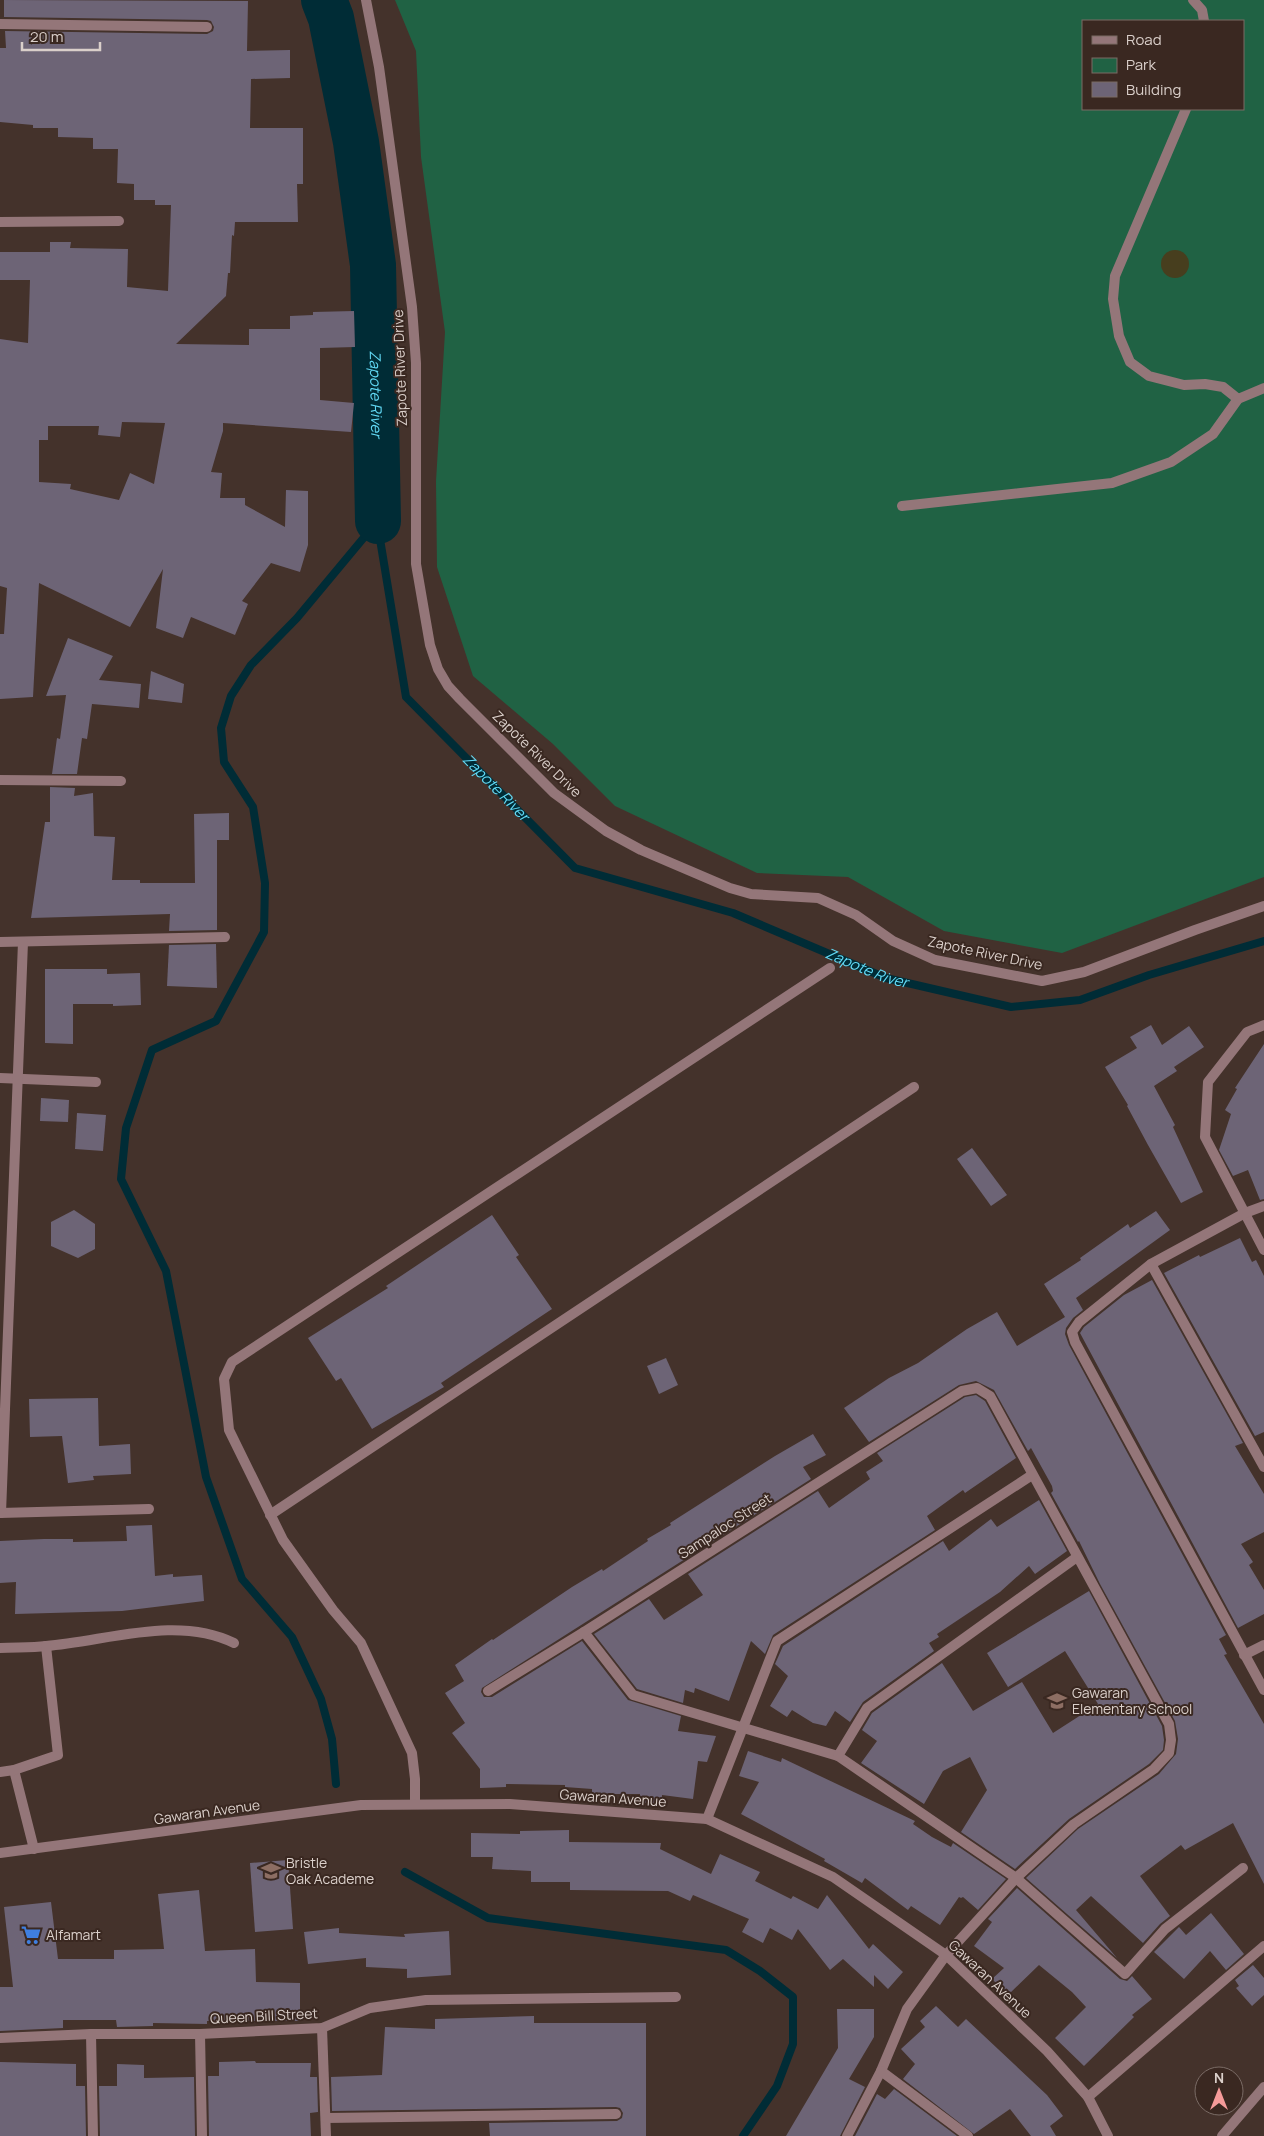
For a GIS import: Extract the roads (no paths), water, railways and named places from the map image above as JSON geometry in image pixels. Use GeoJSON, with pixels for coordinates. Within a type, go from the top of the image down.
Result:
{"type":"FeatureCollection","features":[{"type":"Feature","properties":{"kind":"street","name":"Zapote River Drive"},"geometry":{"type":"LineString","coordinates":[[366,0],[379,66],[412,307],[416,363],[416,564],[430,645],[438,669],[448,686],[460,699],[554,793],[606,831],[641,850],[730,888],[751,894],[818,898],[856,915],[893,941],[935,960],[1042,981],[1084,972],[1264,906]]}},
{"type":"Feature","properties":{"kind":"street"},"geometry":{"type":"LineString","coordinates":[[1193,0],[1202,10],[1204,20]]}},
{"type":"Feature","properties":{"kind":"street"},"geometry":{"type":"LineString","coordinates":[[0,24],[207,27]]}},
{"type":"Feature","properties":{"kind":"street"},"geometry":{"type":"LineString","coordinates":[[1186,110],[1115,276],[1112,299],[1119,336],[1130,362],[1149,376],[1184,386],[1205,384],[1223,387],[1238,399]]}},
{"type":"Feature","properties":{"kind":"street"},"geometry":{"type":"LineString","coordinates":[[0,222],[119,222]]}},
{"type":"Feature","properties":{"kind":"street"},"geometry":{"type":"LineString","coordinates":[[902,506],[1112,483],[1171,462],[1213,434],[1238,399],[1264,388]]}},
{"type":"Feature","properties":{"kind":"street"},"geometry":{"type":"LineString","coordinates":[[0,780],[122,781]]}},
{"type":"Feature","properties":{"kind":"street"},"geometry":{"type":"LineString","coordinates":[[0,942],[225,937]]}},
{"type":"Feature","properties":{"kind":"street"},"geometry":{"type":"LineString","coordinates":[[23,942],[1,1513],[149,1509]]}},
{"type":"Feature","properties":{"kind":"street"},"geometry":{"type":"LineString","coordinates":[[415,1804],[412,1752],[361,1643],[282,1540],[229,1430],[224,1379],[232,1362],[830,968]]}},
{"type":"Feature","properties":{"kind":"street"},"geometry":{"type":"LineString","coordinates":[[1264,1025],[1247,1032],[1208,1082],[1205,1137],[1264,1250]]}},
{"type":"Feature","properties":{"kind":"street"},"geometry":{"type":"LineString","coordinates":[[0,1078],[96,1082]]}},
{"type":"Feature","properties":{"kind":"street"},"geometry":{"type":"LineString","coordinates":[[270,1515],[914,1087]]}},
{"type":"Feature","properties":{"kind":"street"},"geometry":{"type":"LineString","coordinates":[[1264,1206],[1245,1213],[1151,1264],[1079,1322],[1072,1332],[1075,1342],[1264,1690]]}},
{"type":"Feature","properties":{"kind":"street"},"geometry":{"type":"LineString","coordinates":[[1151,1264],[1264,1467]]}},
{"type":"Feature","properties":{"kind":"street","name":"Sampaloc Street"},"geometry":{"type":"LineString","coordinates":[[488,1691],[962,1391],[977,1388],[990,1396],[1032,1475]]}},
{"type":"Feature","properties":{"kind":"street"},"geometry":{"type":"LineString","coordinates":[[707,1819],[777,1641],[1032,1475],[1169,1724],[1169,1752],[1154,1769],[1074,1824],[1016,1878],[946,1955],[907,2008],[881,2071],[847,2136]]}},
{"type":"Feature","properties":{"kind":"street"},"geometry":{"type":"LineString","coordinates":[[838,1756],[867,1708],[1077,1557]]}},
{"type":"Feature","properties":{"kind":"street"},"geometry":{"type":"LineString","coordinates":[[0,1648],[46,1646],[130,1634],[190,1630],[219,1636],[234,1643]]}},
{"type":"Feature","properties":{"kind":"street"},"geometry":{"type":"LineString","coordinates":[[584,1632],[633,1695],[838,1756],[1016,1878],[1125,1974],[1165,1929],[1243,1868]]}},
{"type":"Feature","properties":{"kind":"street"},"geometry":{"type":"LineString","coordinates":[[1244,1655],[1264,1645]]}},
{"type":"Feature","properties":{"kind":"street"},"geometry":{"type":"LineString","coordinates":[[0,1772],[14,1770],[58,1755],[46,1646]]}},
{"type":"Feature","properties":{"kind":"street"},"geometry":{"type":"LineString","coordinates":[[14,1770],[34,1849]]}},
{"type":"Feature","properties":{"kind":"street","name":"Gawaran Avenue"},"geometry":{"type":"LineString","coordinates":[[0,1853],[361,1805],[510,1804],[707,1819],[833,1877],[946,1955],[1047,2051],[1088,2097],[1108,2136]]}},
{"type":"Feature","properties":{"kind":"street"},"geometry":{"type":"LineString","coordinates":[[1088,2097],[1264,1946]]}},
{"type":"Feature","properties":{"kind":"street","name":"Queen Bill Street"},"geometry":{"type":"LineString","coordinates":[[0,2038],[91,2034],[200,2034],[322,2028],[370,2008],[426,2000],[676,1997]]}},
{"type":"Feature","properties":{"kind":"street"},"geometry":{"type":"LineString","coordinates":[[322,2028],[326,2136]]}},
{"type":"Feature","properties":{"kind":"street"},"geometry":{"type":"LineString","coordinates":[[91,2034],[93,2136]]}},
{"type":"Feature","properties":{"kind":"street"},"geometry":{"type":"LineString","coordinates":[[200,2034],[202,2136]]}},
{"type":"Feature","properties":{"kind":"street"},"geometry":{"type":"LineString","coordinates":[[881,2071],[968,2136]]}},
{"type":"Feature","properties":{"kind":"street"},"geometry":{"type":"LineString","coordinates":[[1222,2136],[1264,2087]]}},
{"type":"Feature","properties":{"kind":"street"},"geometry":{"type":"LineString","coordinates":[[326,2118],[616,2114]]}},
{"type":"Feature","properties":{"kind":"waterway","name":"Zapote River"},"geometry":{"type":"LineString","coordinates":[[324,0],[331,18],[356,142],[373,265],[378,521]]}},
{"type":"Feature","properties":{"kind":"waterway","name":"Zapote River"},"geometry":{"type":"LineString","coordinates":[[377,521],[406,697],[575,868],[733,913],[886,978],[1011,1007],[1080,1000],[1149,975],[1264,941]]}},
{"type":"Feature","properties":{"kind":"waterway"},"geometry":{"type":"LineString","coordinates":[[336,1784],[332,1739],[321,1699],[292,1637],[242,1579],[206,1477],[166,1271],[121,1179],[126,1128],[152,1050],[216,1021],[264,932],[265,883],[253,807],[224,762],[221,728],[231,696],[251,665],[297,618],[376,523]]}},
{"type":"Feature","properties":{"kind":"waterway"},"geometry":{"type":"LineString","coordinates":[[405,1872],[488,1918],[726,1950],[760,1971],[793,1997],[793,2044],[777,2086],[743,2136]]}},
{"type":"Feature","properties":{"kind":"place","name":"Gawaran Elementary School"},"geometry":{"type":"Point","coordinates":[1057,1701]}},
{"type":"Feature","properties":{"kind":"place","name":"Bristle Oak Academe"},"geometry":{"type":"Point","coordinates":[271,1871]}},
{"type":"Feature","properties":{"kind":"place","name":"Alfamart"},"geometry":{"type":"Point","coordinates":[31,1935]}}]}
